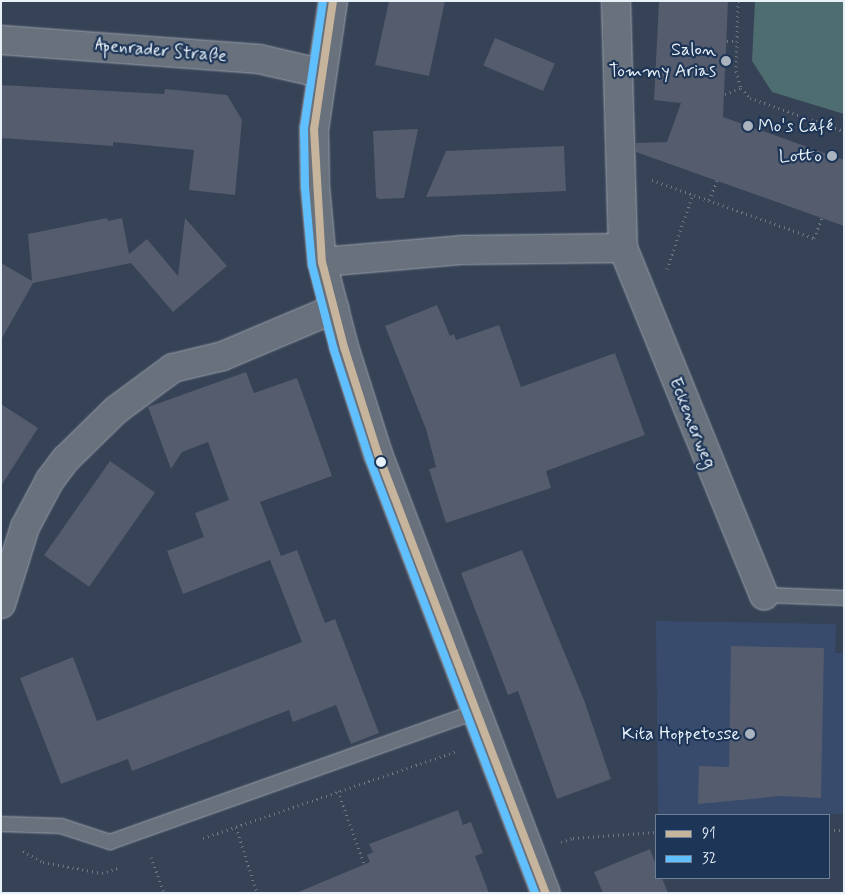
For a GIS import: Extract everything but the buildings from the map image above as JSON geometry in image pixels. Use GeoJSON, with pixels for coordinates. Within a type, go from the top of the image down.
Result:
{"type":"FeatureCollection","features":[{"type":"Feature","properties":{"kind":"street"},"geometry":{"type":"LineString","coordinates":[[333,1],[320,73],[314,138],[322,262],[334,309],[378,454],[532,852],[546,893]]}},
{"type":"Feature","properties":{"kind":"street","name":"Eckenerweg"},"geometry":{"type":"LineString","coordinates":[[616,1],[623,248],[764,596]]}},
{"type":"Feature","properties":{"kind":"street","name":"Apenrader Straße"},"geometry":{"type":"LineString","coordinates":[[1,40],[259,60],[320,73]]}},
{"type":"Feature","properties":{"kind":"street"},"geometry":{"type":"LineString","coordinates":[[322,262],[463,250],[623,248]]}},
{"type":"Feature","properties":{"kind":"street"},"geometry":{"type":"LineString","coordinates":[[1,604],[24,527],[50,480],[66,459],[116,410],[173,368],[223,356],[334,309]]}},
{"type":"Feature","properties":{"kind":"lane"},"geometry":{"type":"LineString","coordinates":[[764,596],[844,598]]}},
{"type":"Feature","properties":{"kind":"lane"},"geometry":{"type":"LineString","coordinates":[[1,824],[61,826],[110,842],[477,711]]}},
{"type":"Feature","properties":{"kind":"path"},"geometry":{"type":"LineString","coordinates":[[738,1],[736,71],[740,88],[750,98],[844,131]]}},
{"type":"Feature","properties":{"kind":"path"},"geometry":{"type":"LineString","coordinates":[[727,41],[737,41]]}},
{"type":"Feature","properties":{"kind":"path"},"geometry":{"type":"LineString","coordinates":[[725,94],[740,88]]}},
{"type":"Feature","properties":{"kind":"path"},"geometry":{"type":"LineString","coordinates":[[657,181],[814,238],[822,218]]}},
{"type":"Feature","properties":{"kind":"path"},"geometry":{"type":"LineString","coordinates":[[710,200],[717,181]]}},
{"type":"Feature","properties":{"kind":"path"},"geometry":{"type":"LineString","coordinates":[[641,294],[662,283],[693,194]]}},
{"type":"Feature","properties":{"kind":"path"},"geometry":{"type":"LineString","coordinates":[[221,832],[338,790],[489,740]]}},
{"type":"Feature","properties":{"kind":"path"},"geometry":{"type":"LineString","coordinates":[[338,790],[364,864]]}},
{"type":"Feature","properties":{"kind":"path"},"geometry":{"type":"LineString","coordinates":[[236,827],[257,893]]}},
{"type":"Feature","properties":{"kind":"path"},"geometry":{"type":"LineString","coordinates":[[830,830],[844,830]]}},
{"type":"Feature","properties":{"kind":"path"},"geometry":{"type":"LineString","coordinates":[[532,852],[573,838],[655,832]]}},
{"type":"Feature","properties":{"kind":"path"},"geometry":{"type":"LineString","coordinates":[[151,857],[164,893]]}},
{"type":"Feature","properties":{"kind":"shaded area","name":"Kita Hoppetosse"},"geometry":{"type":"Polygon","coordinates":[[[656,621],[836,624],[835,653],[844,653],[844,814],[658,814],[656,621]]]}},
{"type":"Feature","properties":{"kind":"green space"},"geometry":{"type":"Polygon","coordinates":[[[755,1],[844,1],[844,114],[772,92],[752,61],[755,1]]]}},
{"type":"Feature","properties":{"kind":"transit line","name":"32"},"geometry":{"type":"LineString","coordinates":[[323,1],[304,128],[305,187],[312,265],[334,350],[369,458],[535,893]]}},
{"type":"Feature","properties":{"kind":"transit line","name":"91"},"geometry":{"type":"LineString","coordinates":[[333,1],[314,129],[322,262],[344,347],[378,454],[546,893]]}},
{"type":"Feature","properties":{"kind":"place","name":"Salon Tommy Arias"},"geometry":{"type":"Point","coordinates":[726,61]}},
{"type":"Feature","properties":{"kind":"place","name":"Mo's Café"},"geometry":{"type":"Point","coordinates":[748,126]}},
{"type":"Feature","properties":{"kind":"place","name":"Lotto"},"geometry":{"type":"Point","coordinates":[832,156]}},
{"type":"Feature","properties":{"kind":"place","name":"Kita Hoppetosse"},"geometry":{"type":"Point","coordinates":[750,734]}}]}
